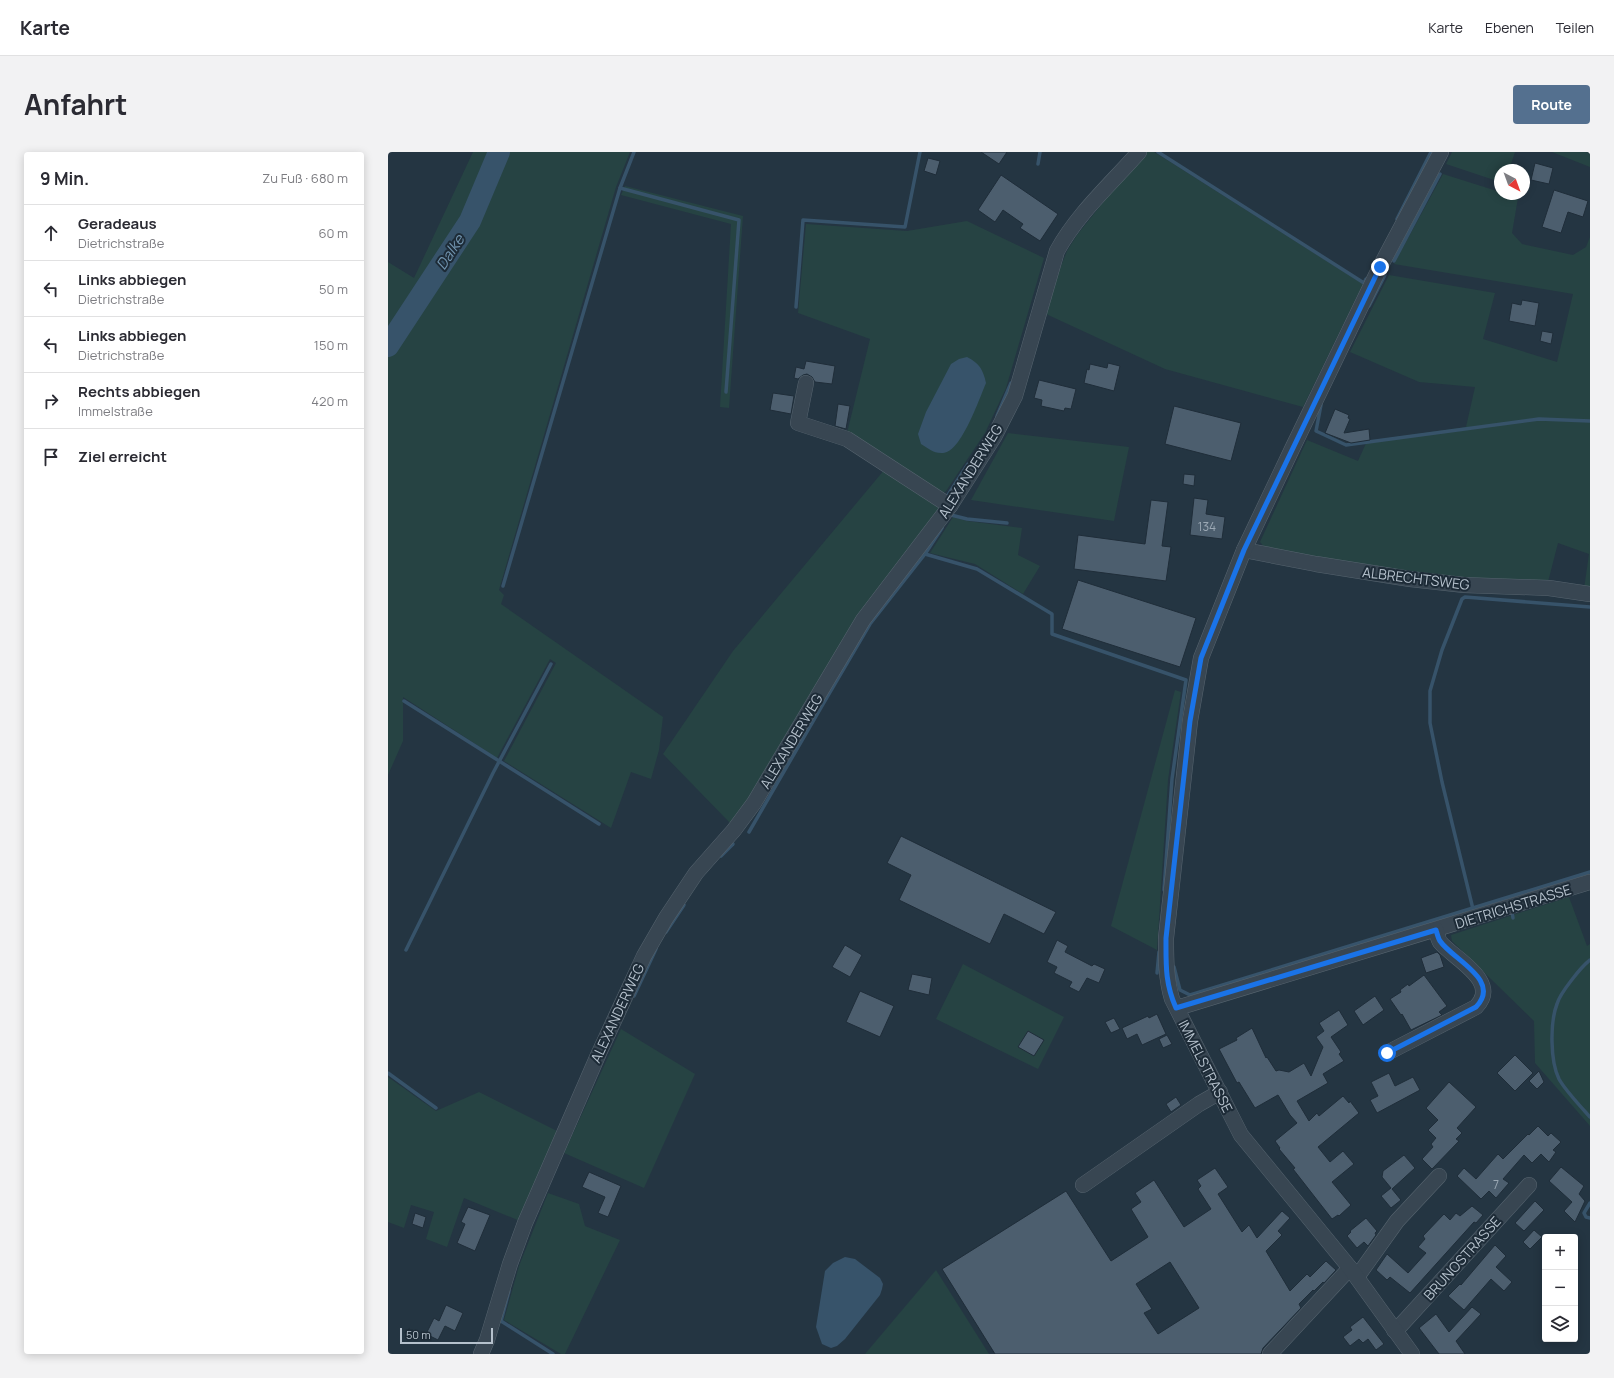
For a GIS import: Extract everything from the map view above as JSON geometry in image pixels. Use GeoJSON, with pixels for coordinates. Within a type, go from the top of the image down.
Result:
{"type":"FeatureCollection","features":[{"type":"Feature","properties":{"kind":"street","name":"ALEXANDERWEG"},"geometry":{"type":"LineString","coordinates":[[481,1354],[487,1340],[510,1264],[525,1223],[599,1053],[644,956],[666,918],[696,873],[734,830],[754,803],[863,620],[950,506],[994,437],[1015,396],[1057,251],[1068,231],[1082,213],[1139,152]]}},
{"type":"Feature","properties":{"kind":"street","name":"IMMELSTRASSE"},"geometry":{"type":"LineString","coordinates":[[1412,1354],[1353,1272],[1241,1135],[1176,1008],[1168,985],[1166,938],[1192,705],[1201,658],[1244,550],[1380,267],[1441,152]]}},
{"type":"Feature","properties":{"kind":"street"},"geometry":{"type":"LineString","coordinates":[[806,383],[798,423],[847,438],[950,506]]}},
{"type":"Feature","properties":{"kind":"street","name":"ALBRECHTSWEG"},"geometry":{"type":"LineString","coordinates":[[1244,550],[1316,564],[1410,579],[1464,585],[1549,588],[1590,594]]}},
{"type":"Feature","properties":{"kind":"street","name":"DIETRICHSTRASSE"},"geometry":{"type":"LineString","coordinates":[[1176,1008],[1590,882]]}},
{"type":"Feature","properties":{"kind":"street","name":"DIETRICHSTRASSE"},"geometry":{"type":"LineString","coordinates":[[1387,1053],[1476,1007],[1482,1001],[1484,992],[1482,982],[1466,965],[1439,941],[1436,930]]}},
{"type":"Feature","properties":{"kind":"street"},"geometry":{"type":"LineString","coordinates":[[1083,1185],[1199,1104],[1220,1092]]}},
{"type":"Feature","properties":{"kind":"street"},"geometry":{"type":"LineString","coordinates":[[1270,1354],[1353,1272],[1397,1221],[1439,1176]]}},
{"type":"Feature","properties":{"kind":"street","name":"BRUNOSTRASSE"},"geometry":{"type":"LineString","coordinates":[[1394,1330],[1401,1325],[1529,1184]]}},
{"type":"Feature","properties":{"kind":"green space"},"geometry":{"type":"Polygon","coordinates":[[[473,152],[630,152],[616,187],[499,590],[504,595],[501,604],[663,717],[659,750],[651,779],[631,772],[611,828],[504,761],[556,663],[550,659],[497,758],[403,697],[403,741],[388,775],[388,262],[414,278],[473,152]]]}},
{"type":"Feature","properties":{"kind":"green space"},"geometry":{"type":"Polygon","coordinates":[[[1146,152],[1154,152],[1363,284],[1303,407],[1165,369],[1046,314],[1067,251],[1077,235],[1146,152]]]}},
{"type":"Feature","properties":{"kind":"green space"},"geometry":{"type":"Polygon","coordinates":[[[1452,152],[1515,152],[1511,164],[1494,164],[1494,180],[1446,164],[1452,152]]]}},
{"type":"Feature","properties":{"kind":"green space"},"geometry":{"type":"Polygon","coordinates":[[[1552,152],[1590,152],[1590,167],[1552,152]]]}},
{"type":"Feature","properties":{"kind":"green space"},"geometry":{"type":"Polygon","coordinates":[[[1443,174],[1494,190],[1494,200],[1518,200],[1512,233],[1522,244],[1573,255],[1586,247],[1590,237],[1590,590],[1584,589],[1589,554],[1558,543],[1548,582],[1463,581],[1267,550],[1260,542],[1307,440],[1358,461],[1367,441],[1466,427],[1475,387],[1419,382],[1350,352],[1389,275],[1495,293],[1483,339],[1557,362],[1573,294],[1394,264],[1443,174]]]}},
{"type":"Feature","properties":{"kind":"green space"},"geometry":{"type":"Polygon","coordinates":[[[625,186],[743,216],[729,408],[720,407],[731,224],[621,195],[625,186]]]}},
{"type":"Feature","properties":{"kind":"green space"},"geometry":{"type":"Polygon","coordinates":[[[967,221],[1044,258],[1006,388],[985,433],[946,491],[940,496],[847,433],[870,339],[798,313],[806,224],[907,231],[967,221]]]}},
{"type":"Feature","properties":{"kind":"green space"},"geometry":{"type":"Polygon","coordinates":[[[1008,433],[1129,447],[1114,521],[971,500],[1008,433]]]}},
{"type":"Feature","properties":{"kind":"green space"},"geometry":{"type":"Polygon","coordinates":[[[885,469],[939,504],[937,518],[751,800],[731,824],[663,754],[733,651],[885,469]]]}},
{"type":"Feature","properties":{"kind":"green space"},"geometry":{"type":"Polygon","coordinates":[[[953,517],[967,521],[1022,528],[1018,555],[1040,566],[1023,594],[975,564],[930,553],[953,517]]]}},
{"type":"Feature","properties":{"kind":"green space"},"geometry":{"type":"Polygon","coordinates":[[[1175,690],[1181,692],[1168,780],[1157,950],[1111,926],[1175,690]]]}},
{"type":"Feature","properties":{"kind":"green space"},"geometry":{"type":"Polygon","coordinates":[[[1569,897],[1587,946],[1590,944],[1590,1126],[1535,1063],[1534,1021],[1452,941],[1451,935],[1569,897]]]}},
{"type":"Feature","properties":{"kind":"green space"},"geometry":{"type":"Polygon","coordinates":[[[963,964],[1064,1017],[1038,1069],[936,1019],[963,964]]]}},
{"type":"Feature","properties":{"kind":"green space"},"geometry":{"type":"Polygon","coordinates":[[[621,1029],[695,1074],[644,1188],[564,1153],[621,1029]]]}},
{"type":"Feature","properties":{"kind":"green space"},"geometry":{"type":"Polygon","coordinates":[[[388,1077],[436,1111],[479,1092],[559,1132],[520,1221],[464,1198],[447,1247],[426,1239],[434,1212],[411,1205],[404,1228],[388,1222],[388,1077]]]}},
{"type":"Feature","properties":{"kind":"green space"},"geometry":{"type":"Polygon","coordinates":[[[548,1193],[579,1204],[585,1226],[620,1240],[565,1354],[561,1354],[504,1320],[519,1266],[548,1193]]]}},
{"type":"Feature","properties":{"kind":"green space"},"geometry":{"type":"Polygon","coordinates":[[[936,1270],[989,1354],[865,1354],[936,1270]]]}},
{"type":"Feature","properties":{"kind":"water"},"geometry":{"type":"Polygon","coordinates":[[[967,357],[980,367],[986,383],[975,411],[963,435],[950,451],[943,453],[934,452],[921,444],[918,434],[926,412],[951,364],[959,359],[967,357]]]}},
{"type":"Feature","properties":{"kind":"water"},"geometry":{"type":"Polygon","coordinates":[[[845,1257],[855,1259],[880,1278],[883,1284],[880,1295],[845,1339],[837,1346],[831,1348],[822,1344],[816,1327],[825,1271],[833,1263],[845,1257]]]}},
{"type":"Feature","properties":{"kind":"building"},"geometry":{"type":"Polygon","coordinates":[[[981,152],[1007,152],[999,164],[981,152]]]}},
{"type":"Feature","properties":{"kind":"building"},"geometry":{"type":"Polygon","coordinates":[[[928,158],[940,161],[936,175],[924,171],[928,158]]]}},
{"type":"Feature","properties":{"kind":"building"},"geometry":{"type":"Polygon","coordinates":[[[1535,163],[1553,168],[1549,184],[1531,180],[1535,163]]]}},
{"type":"Feature","properties":{"kind":"building"},"geometry":{"type":"Polygon","coordinates":[[[1001,175],[1058,214],[1040,241],[1020,228],[1023,224],[1003,210],[995,222],[978,210],[1001,175]]]}},
{"type":"Feature","properties":{"kind":"building"},"geometry":{"type":"Polygon","coordinates":[[[1554,190],[1588,201],[1583,217],[1568,212],[1561,233],[1542,227],[1554,190]]]}},
{"type":"Feature","properties":{"kind":"building"},"geometry":{"type":"Polygon","coordinates":[[[1522,300],[1539,303],[1535,326],[1509,321],[1512,303],[1521,305],[1522,300]]]}},
{"type":"Feature","properties":{"kind":"building"},"geometry":{"type":"Polygon","coordinates":[[[1542,331],[1553,333],[1551,344],[1540,341],[1542,331]]]}},
{"type":"Feature","properties":{"kind":"building"},"geometry":{"type":"Polygon","coordinates":[[[806,361],[835,366],[832,384],[815,382],[812,377],[807,374],[798,379],[794,378],[796,367],[804,369],[806,361]]]}},
{"type":"Feature","properties":{"kind":"building"},"geometry":{"type":"Polygon","coordinates":[[[1108,363],[1120,366],[1114,391],[1084,383],[1087,369],[1089,370],[1090,364],[1107,368],[1108,363]]]}},
{"type":"Feature","properties":{"kind":"building"},"geometry":{"type":"Polygon","coordinates":[[[1039,380],[1076,389],[1071,409],[1065,408],[1064,411],[1041,406],[1042,400],[1034,398],[1039,380]]]}},
{"type":"Feature","properties":{"kind":"building"},"geometry":{"type":"Polygon","coordinates":[[[773,393],[794,396],[791,414],[770,410],[773,393]]]}},
{"type":"Feature","properties":{"kind":"building"},"geometry":{"type":"Polygon","coordinates":[[[838,404],[850,406],[846,429],[835,426],[838,404]]]}},
{"type":"Feature","properties":{"kind":"building"},"geometry":{"type":"Polygon","coordinates":[[[1174,406],[1241,423],[1231,461],[1165,444],[1174,406]]]}},
{"type":"Feature","properties":{"kind":"building"},"geometry":{"type":"Polygon","coordinates":[[[1335,409],[1349,415],[1348,418],[1350,419],[1344,433],[1369,429],[1370,440],[1351,443],[1325,433],[1335,409]]]}},
{"type":"Feature","properties":{"kind":"building"},"geometry":{"type":"Polygon","coordinates":[[[1184,474],[1195,475],[1194,486],[1183,484],[1184,474]]]}},
{"type":"Feature","properties":{"kind":"building"},"geometry":{"type":"Polygon","coordinates":[[[1194,498],[1208,500],[1206,514],[1225,517],[1222,539],[1190,535],[1194,498]]]}},
{"type":"Feature","properties":{"kind":"building"},"geometry":{"type":"Polygon","coordinates":[[[1151,500],[1168,502],[1162,546],[1171,547],[1166,581],[1074,569],[1078,535],[1145,544],[1151,500]]]}},
{"type":"Feature","properties":{"kind":"building"},"geometry":{"type":"Polygon","coordinates":[[[1078,580],[1196,618],[1180,667],[1062,629],[1078,580]]]}},
{"type":"Feature","properties":{"kind":"building"},"geometry":{"type":"Polygon","coordinates":[[[901,836],[1056,912],[1044,934],[1004,914],[990,944],[899,900],[911,875],[887,863],[901,836]]]}},
{"type":"Feature","properties":{"kind":"building"},"geometry":{"type":"Polygon","coordinates":[[[1057,940],[1068,946],[1065,952],[1092,966],[1094,964],[1105,969],[1099,983],[1087,978],[1079,992],[1069,987],[1072,982],[1054,973],[1057,967],[1047,962],[1057,940]]]}},
{"type":"Feature","properties":{"kind":"building"},"geometry":{"type":"Polygon","coordinates":[[[845,945],[862,955],[850,977],[832,967],[845,945]]]}},
{"type":"Feature","properties":{"kind":"building"},"geometry":{"type":"Polygon","coordinates":[[[1437,952],[1440,955],[1444,967],[1426,973],[1421,958],[1437,952]]]}},
{"type":"Feature","properties":{"kind":"building"},"geometry":{"type":"Polygon","coordinates":[[[912,974],[932,978],[929,995],[908,990],[912,974]]]}},
{"type":"Feature","properties":{"kind":"building"},"geometry":{"type":"Polygon","coordinates":[[[1424,975],[1447,1006],[1439,1012],[1442,1015],[1411,1030],[1402,1014],[1401,1015],[1390,999],[1401,992],[1400,990],[1408,984],[1409,986],[1424,975]]]}},
{"type":"Feature","properties":{"kind":"building"},"geometry":{"type":"Polygon","coordinates":[[[860,991],[894,1006],[880,1037],[846,1022],[860,991]]]}},
{"type":"Feature","properties":{"kind":"building"},"geometry":{"type":"Polygon","coordinates":[[[1375,996],[1384,1010],[1363,1025],[1354,1011],[1375,996]]]}},
{"type":"Feature","properties":{"kind":"building"},"geometry":{"type":"Polygon","coordinates":[[[1339,1010],[1348,1025],[1331,1037],[1341,1052],[1339,1054],[1344,1061],[1323,1074],[1328,1083],[1297,1101],[1309,1121],[1317,1113],[1319,1116],[1343,1096],[1349,1103],[1350,1101],[1359,1113],[1318,1147],[1330,1162],[1343,1151],[1354,1164],[1332,1182],[1351,1205],[1339,1216],[1338,1215],[1332,1219],[1293,1169],[1295,1168],[1279,1149],[1280,1148],[1275,1141],[1297,1123],[1290,1115],[1278,1095],[1255,1108],[1239,1082],[1237,1083],[1219,1049],[1237,1040],[1236,1038],[1252,1028],[1266,1058],[1267,1057],[1276,1071],[1279,1070],[1289,1072],[1304,1063],[1311,1076],[1323,1047],[1316,1037],[1324,1031],[1319,1023],[1339,1010]]]}},
{"type":"Feature","properties":{"kind":"building"},"geometry":{"type":"Polygon","coordinates":[[[1157,1014],[1166,1034],[1142,1045],[1137,1034],[1127,1039],[1122,1028],[1148,1016],[1149,1018],[1157,1014]]]}},
{"type":"Feature","properties":{"kind":"building"},"geometry":{"type":"Polygon","coordinates":[[[1114,1018],[1120,1029],[1111,1033],[1105,1022],[1114,1018]]]}},
{"type":"Feature","properties":{"kind":"building"},"geometry":{"type":"Polygon","coordinates":[[[1028,1031],[1044,1040],[1034,1056],[1018,1047],[1028,1031]]]}},
{"type":"Feature","properties":{"kind":"building"},"geometry":{"type":"Polygon","coordinates":[[[1167,1035],[1172,1044],[1163,1048],[1159,1039],[1167,1035]]]}},
{"type":"Feature","properties":{"kind":"building"},"geometry":{"type":"Polygon","coordinates":[[[1515,1055],[1533,1073],[1515,1091],[1497,1073],[1515,1055]]]}},
{"type":"Feature","properties":{"kind":"building"},"geometry":{"type":"Polygon","coordinates":[[[1539,1071],[1544,1082],[1537,1089],[1529,1081],[1539,1071]]]}},
{"type":"Feature","properties":{"kind":"building"},"geometry":{"type":"Polygon","coordinates":[[[1389,1073],[1395,1086],[1413,1077],[1420,1090],[1377,1113],[1370,1100],[1378,1096],[1371,1082],[1389,1073]]]}},
{"type":"Feature","properties":{"kind":"building"},"geometry":{"type":"Polygon","coordinates":[[[1449,1082],[1476,1107],[1457,1128],[1462,1133],[1456,1139],[1459,1141],[1432,1169],[1422,1159],[1433,1147],[1431,1144],[1436,1138],[1428,1130],[1438,1120],[1426,1108],[1449,1082]]]}},
{"type":"Feature","properties":{"kind":"building"},"geometry":{"type":"Polygon","coordinates":[[[1176,1097],[1181,1105],[1171,1112],[1166,1104],[1176,1097]]]}},
{"type":"Feature","properties":{"kind":"building"},"geometry":{"type":"Polygon","coordinates":[[[1538,1126],[1548,1136],[1551,1133],[1561,1142],[1553,1150],[1556,1152],[1549,1162],[1541,1154],[1532,1163],[1524,1155],[1503,1179],[1509,1183],[1496,1198],[1489,1191],[1481,1199],[1457,1176],[1464,1168],[1476,1179],[1498,1154],[1503,1159],[1538,1126]]]}},
{"type":"Feature","properties":{"kind":"building"},"geometry":{"type":"Polygon","coordinates":[[[1404,1155],[1415,1168],[1392,1189],[1401,1200],[1391,1208],[1381,1196],[1391,1188],[1382,1177],[1383,1171],[1404,1155]]]}},
{"type":"Feature","properties":{"kind":"building"},"geometry":{"type":"Polygon","coordinates":[[[1561,1167],[1584,1186],[1579,1194],[1585,1201],[1575,1222],[1564,1211],[1572,1202],[1549,1181],[1561,1167]]]}},
{"type":"Feature","properties":{"kind":"building"},"geometry":{"type":"Polygon","coordinates":[[[1215,1168],[1228,1187],[1218,1194],[1242,1232],[1249,1225],[1257,1238],[1282,1211],[1290,1218],[1278,1231],[1282,1235],[1266,1251],[1290,1291],[1307,1274],[1310,1277],[1326,1261],[1336,1270],[1324,1283],[1323,1282],[1314,1291],[1313,1290],[1299,1304],[1301,1308],[1263,1348],[1261,1354],[995,1354],[942,1269],[1066,1191],[1111,1261],[1148,1237],[1131,1209],[1141,1202],[1135,1193],[1154,1180],[1184,1227],[1211,1209],[1198,1189],[1201,1186],[1197,1180],[1215,1168]],[[1170,1262],[1136,1284],[1152,1309],[1144,1313],[1158,1334],[1199,1308],[1170,1262]]]}},
{"type":"Feature","properties":{"kind":"building"},"geometry":{"type":"Polygon","coordinates":[[[589,1172],[621,1186],[608,1217],[598,1213],[605,1197],[582,1187],[589,1172]]]}},
{"type":"Feature","properties":{"kind":"building"},"geometry":{"type":"Polygon","coordinates":[[[1535,1201],[1544,1210],[1524,1231],[1515,1223],[1535,1201]]]}},
{"type":"Feature","properties":{"kind":"building"},"geometry":{"type":"Polygon","coordinates":[[[1472,1206],[1483,1215],[1476,1223],[1474,1222],[1410,1293],[1390,1277],[1387,1280],[1376,1270],[1387,1254],[1408,1273],[1426,1253],[1418,1247],[1425,1239],[1423,1236],[1444,1214],[1450,1220],[1456,1213],[1460,1216],[1472,1206]]]}},
{"type":"Feature","properties":{"kind":"building"},"geometry":{"type":"Polygon","coordinates":[[[468,1207],[490,1215],[475,1251],[457,1243],[465,1224],[461,1222],[468,1207]]]}},
{"type":"Feature","properties":{"kind":"building"},"geometry":{"type":"Polygon","coordinates":[[[415,1213],[426,1217],[423,1228],[412,1224],[415,1213]]]}},
{"type":"Feature","properties":{"kind":"building"},"geometry":{"type":"Polygon","coordinates":[[[1366,1218],[1377,1231],[1375,1233],[1376,1235],[1368,1246],[1364,1242],[1357,1248],[1347,1236],[1351,1232],[1350,1231],[1366,1218]]]}},
{"type":"Feature","properties":{"kind":"building"},"geometry":{"type":"Polygon","coordinates":[[[1534,1230],[1542,1237],[1530,1249],[1523,1242],[1534,1230]]]}},
{"type":"Feature","properties":{"kind":"building"},"geometry":{"type":"Polygon","coordinates":[[[1495,1245],[1506,1256],[1496,1267],[1512,1282],[1504,1291],[1491,1279],[1464,1310],[1448,1296],[1460,1284],[1461,1285],[1495,1245]]]}},
{"type":"Feature","properties":{"kind":"building"},"geometry":{"type":"Polygon","coordinates":[[[446,1305],[463,1313],[455,1331],[445,1326],[438,1340],[426,1334],[434,1318],[439,1321],[446,1305]]]}},
{"type":"Feature","properties":{"kind":"building"},"geometry":{"type":"Polygon","coordinates":[[[1472,1307],[1481,1314],[1456,1341],[1465,1354],[1439,1354],[1419,1328],[1436,1314],[1449,1332],[1472,1307]]]}},
{"type":"Feature","properties":{"kind":"building"},"geometry":{"type":"Polygon","coordinates":[[[1363,1317],[1384,1344],[1376,1350],[1368,1339],[1363,1343],[1359,1339],[1350,1346],[1343,1337],[1352,1330],[1350,1327],[1363,1317]]]}},
{"type":"Feature","properties":{"kind":"waterway","name":"Dalke"},"geometry":{"type":"LineString","coordinates":[[388,346],[470,221],[499,152]]}},
{"type":"Feature","properties":{"kind":"waterway"},"geometry":{"type":"LineString","coordinates":[[503,586],[620,188],[634,152]]}},
{"type":"Feature","properties":{"kind":"waterway"},"geometry":{"type":"LineString","coordinates":[[796,307],[803,220],[905,227],[920,152]]}},
{"type":"Feature","properties":{"kind":"waterway"},"geometry":{"type":"LineString","coordinates":[[1038,164],[1040,152]]}},
{"type":"Feature","properties":{"kind":"waterway"},"geometry":{"type":"LineString","coordinates":[[1158,152],[1364,283],[1366,279]]}},
{"type":"Feature","properties":{"kind":"waterway"},"geometry":{"type":"LineString","coordinates":[[1397,219],[1431,152]]}},
{"type":"Feature","properties":{"kind":"waterway"},"geometry":{"type":"LineString","coordinates":[[1394,261],[1440,174]]}},
{"type":"Feature","properties":{"kind":"waterway"},"geometry":{"type":"LineString","coordinates":[[620,188],[739,220],[726,392]]}},
{"type":"Feature","properties":{"kind":"waterway"},"geometry":{"type":"LineString","coordinates":[[1369,306],[1385,275]]}},
{"type":"Feature","properties":{"kind":"waterway"},"geometry":{"type":"LineString","coordinates":[[997,416],[1011,383]]}},
{"type":"Feature","properties":{"kind":"waterway"},"geometry":{"type":"LineString","coordinates":[[1321,405],[1316,431],[1346,445],[1539,419],[1590,421]]}},
{"type":"Feature","properties":{"kind":"waterway"},"geometry":{"type":"LineString","coordinates":[[948,495],[968,464]]}},
{"type":"Feature","properties":{"kind":"waterway"},"geometry":{"type":"LineString","coordinates":[[950,516],[1007,523]]}},
{"type":"Feature","properties":{"kind":"waterway"},"geometry":{"type":"LineString","coordinates":[[749,832],[870,624],[925,554],[942,528]]}},
{"type":"Feature","properties":{"kind":"waterway"},"geometry":{"type":"LineString","coordinates":[[925,554],[977,569],[1052,614],[1052,634],[1186,680],[1172,779],[1164,890]]}},
{"type":"Feature","properties":{"kind":"waterway"},"geometry":{"type":"LineString","coordinates":[[1473,909],[1442,782],[1430,723],[1430,691],[1442,650],[1462,599],[1465,597],[1590,607]]}},
{"type":"Feature","properties":{"kind":"waterway"},"geometry":{"type":"LineString","coordinates":[[406,950],[493,773],[551,664]]}},
{"type":"Feature","properties":{"kind":"waterway"},"geometry":{"type":"LineString","coordinates":[[404,701],[599,824]]}},
{"type":"Feature","properties":{"kind":"waterway"},"geometry":{"type":"LineString","coordinates":[[721,856],[733,844]]}},
{"type":"Feature","properties":{"kind":"waterway"},"geometry":{"type":"LineString","coordinates":[[1174,967],[1180,990],[1190,995],[1590,872]]}},
{"type":"Feature","properties":{"kind":"waterway"},"geometry":{"type":"LineString","coordinates":[[666,932],[684,905]]}},
{"type":"Feature","properties":{"kind":"waterway"},"geometry":{"type":"LineString","coordinates":[[1512,912],[1513,918]]}},
{"type":"Feature","properties":{"kind":"waterway"},"geometry":{"type":"LineString","coordinates":[[634,996],[656,949]]}},
{"type":"Feature","properties":{"kind":"waterway"},"geometry":{"type":"LineString","coordinates":[[1157,973],[1159,952]]}},
{"type":"Feature","properties":{"kind":"waterway"},"geometry":{"type":"LineString","coordinates":[[1590,960],[1581,968],[1562,993],[1555,1012],[1552,1031],[1554,1062],[1559,1079],[1590,1117]]}},
{"type":"Feature","properties":{"kind":"waterway"},"geometry":{"type":"LineString","coordinates":[[388,1073],[436,1108]]}},
{"type":"Feature","properties":{"kind":"waterway"},"geometry":{"type":"LineString","coordinates":[[1590,1203],[1584,1213],[1586,1217],[1590,1218]]}},
{"type":"Feature","properties":{"kind":"waterway"},"geometry":{"type":"LineString","coordinates":[[509,1291],[501,1321],[553,1354]]}},
{"type":"Feature","properties":{"kind":"route"},"geometry":{"type":"LineString","coordinates":[[1380,267],[1244,550],[1201,658],[1194,690],[1190,721],[1166,938],[1166,971],[1168,985],[1176,1008],[1436,930],[1439,941],[1466,965],[1482,982],[1484,992],[1482,1001],[1476,1007],[1387,1053]]}}]}
